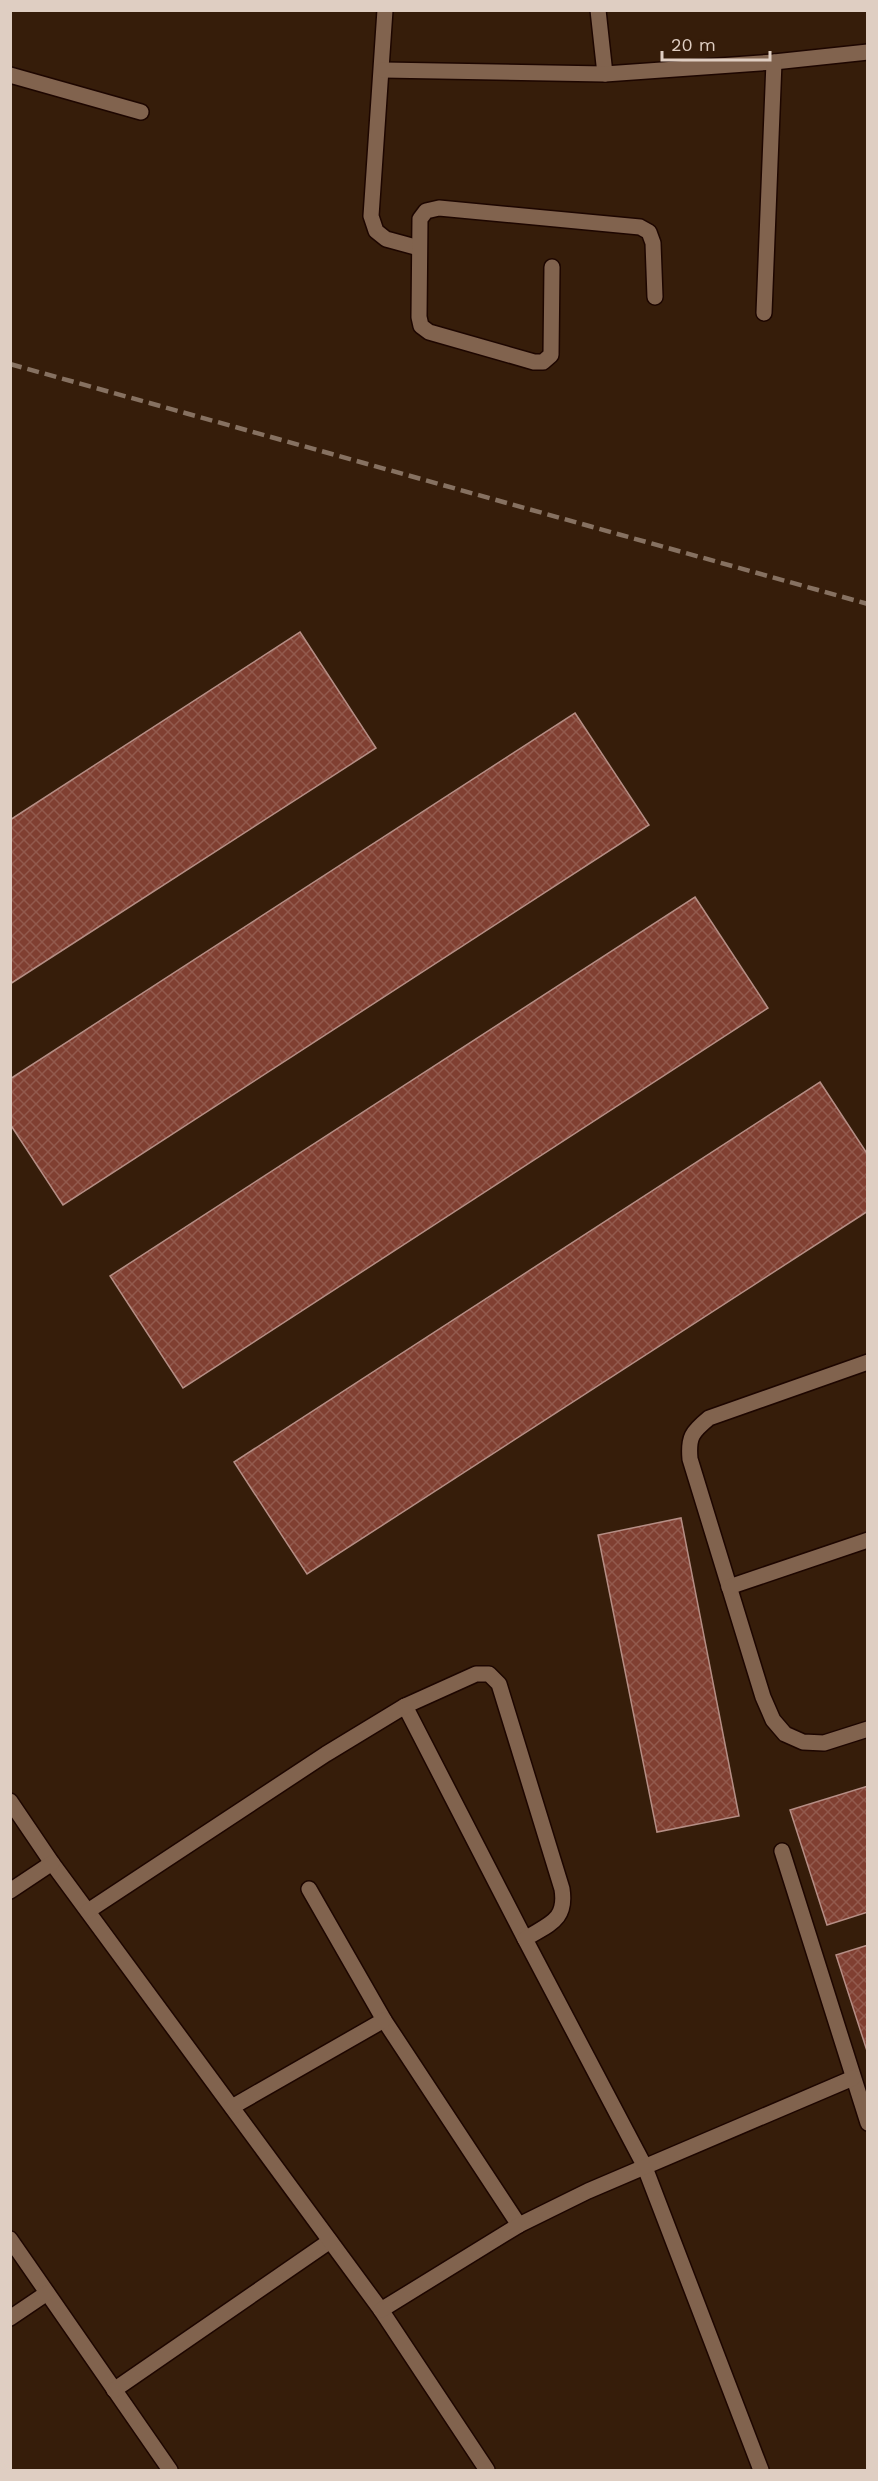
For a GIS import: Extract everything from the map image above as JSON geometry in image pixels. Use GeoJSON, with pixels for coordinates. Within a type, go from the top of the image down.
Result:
{"type":"FeatureCollection","features":[{"type":"Feature","properties":{"kind":"street"},"geometry":{"type":"LineString","coordinates":[[386,10],[371,216],[376,231],[386,239],[419,248]]}},
{"type":"Feature","properties":{"kind":"street"},"geometry":{"type":"LineString","coordinates":[[598,10],[605,74]]}},
{"type":"Feature","properties":{"kind":"street"},"geometry":{"type":"LineString","coordinates":[[382,70],[605,74],[774,62],[867,52]]}},
{"type":"Feature","properties":{"kind":"street"},"geometry":{"type":"LineString","coordinates":[[764,312],[774,62]]}},
{"type":"Feature","properties":{"kind":"street"},"geometry":{"type":"LineString","coordinates":[[10,75],[141,112]]}},
{"type":"Feature","properties":{"kind":"street"},"geometry":{"type":"LineString","coordinates":[[552,267],[551,355],[543,362],[534,362],[429,332],[421,326],[419,317],[420,219],[426,211],[439,208],[640,227],[649,231],[653,243],[655,297]]}},
{"type":"Feature","properties":{"kind":"street"},"geometry":{"type":"LineString","coordinates":[[867,1362],[709,1418],[696,1429],[688,1442],[690,1459],[772,1720],[785,1734],[803,1742],[824,1743],[867,1729]]}},
{"type":"Feature","properties":{"kind":"street"},"geometry":{"type":"LineString","coordinates":[[729,1587],[867,1540]]}},
{"type":"Feature","properties":{"kind":"street"},"geometry":{"type":"LineString","coordinates":[[88,1911],[326,1754],[405,1706],[476,1674],[489,1674],[499,1684],[562,1889],[564,1904],[560,1916],[525,1939]]}},
{"type":"Feature","properties":{"kind":"street"},"geometry":{"type":"LineString","coordinates":[[405,1706],[644,2165],[761,2470]]}},
{"type":"Feature","properties":{"kind":"street"},"geometry":{"type":"LineString","coordinates":[[10,1801],[52,1863],[381,2310],[487,2470]]}},
{"type":"Feature","properties":{"kind":"street"},"geometry":{"type":"LineString","coordinates":[[782,1851],[867,2123]]}},
{"type":"Feature","properties":{"kind":"street"},"geometry":{"type":"LineString","coordinates":[[10,1892],[52,1863]]}},
{"type":"Feature","properties":{"kind":"street"},"geometry":{"type":"LineString","coordinates":[[309,1889],[384,2020],[519,2225]]}},
{"type":"Feature","properties":{"kind":"street"},"geometry":{"type":"LineString","coordinates":[[232,2107],[384,2020]]}},
{"type":"Feature","properties":{"kind":"street"},"geometry":{"type":"LineString","coordinates":[[381,2310],[519,2225],[644,2165],[853,2078]]}},
{"type":"Feature","properties":{"kind":"street"},"geometry":{"type":"LineString","coordinates":[[10,2239],[170,2470]]}},
{"type":"Feature","properties":{"kind":"street"},"geometry":{"type":"LineString","coordinates":[[114,2390],[330,2241]]}},
{"type":"Feature","properties":{"kind":"street"},"geometry":{"type":"LineString","coordinates":[[10,2318],[47,2293]]}},
{"type":"Feature","properties":{"kind":"building"},"geometry":{"type":"Polygon","coordinates":[[[300,632],[376,748],[10,984],[10,820],[300,632]]]}},
{"type":"Feature","properties":{"kind":"building"},"geometry":{"type":"Polygon","coordinates":[[[575,713],[649,825],[63,1205],[10,1124],[10,1079],[575,713]]]}},
{"type":"Feature","properties":{"kind":"building"},"geometry":{"type":"Polygon","coordinates":[[[695,897],[768,1008],[183,1388],[110,1276],[695,897]]]}},
{"type":"Feature","properties":{"kind":"building"},"geometry":{"type":"Polygon","coordinates":[[[820,1082],[868,1155],[868,1211],[307,1574],[234,1462],[820,1082]]]}},
{"type":"Feature","properties":{"kind":"building"},"geometry":{"type":"Polygon","coordinates":[[[681,1518],[739,1816],[657,1832],[598,1535],[681,1518]]]}},
{"type":"Feature","properties":{"kind":"building"},"geometry":{"type":"Polygon","coordinates":[[[868,1786],[868,1912],[827,1925],[790,1810],[868,1786]]]}},
{"type":"Feature","properties":{"kind":"building"},"geometry":{"type":"Polygon","coordinates":[[[868,1945],[868,2054],[836,1955],[868,1945]]]}},
{"type":"Feature","properties":{"kind":"railway"},"geometry":{"type":"LineString","coordinates":[[10,364],[868,604]]}}]}
